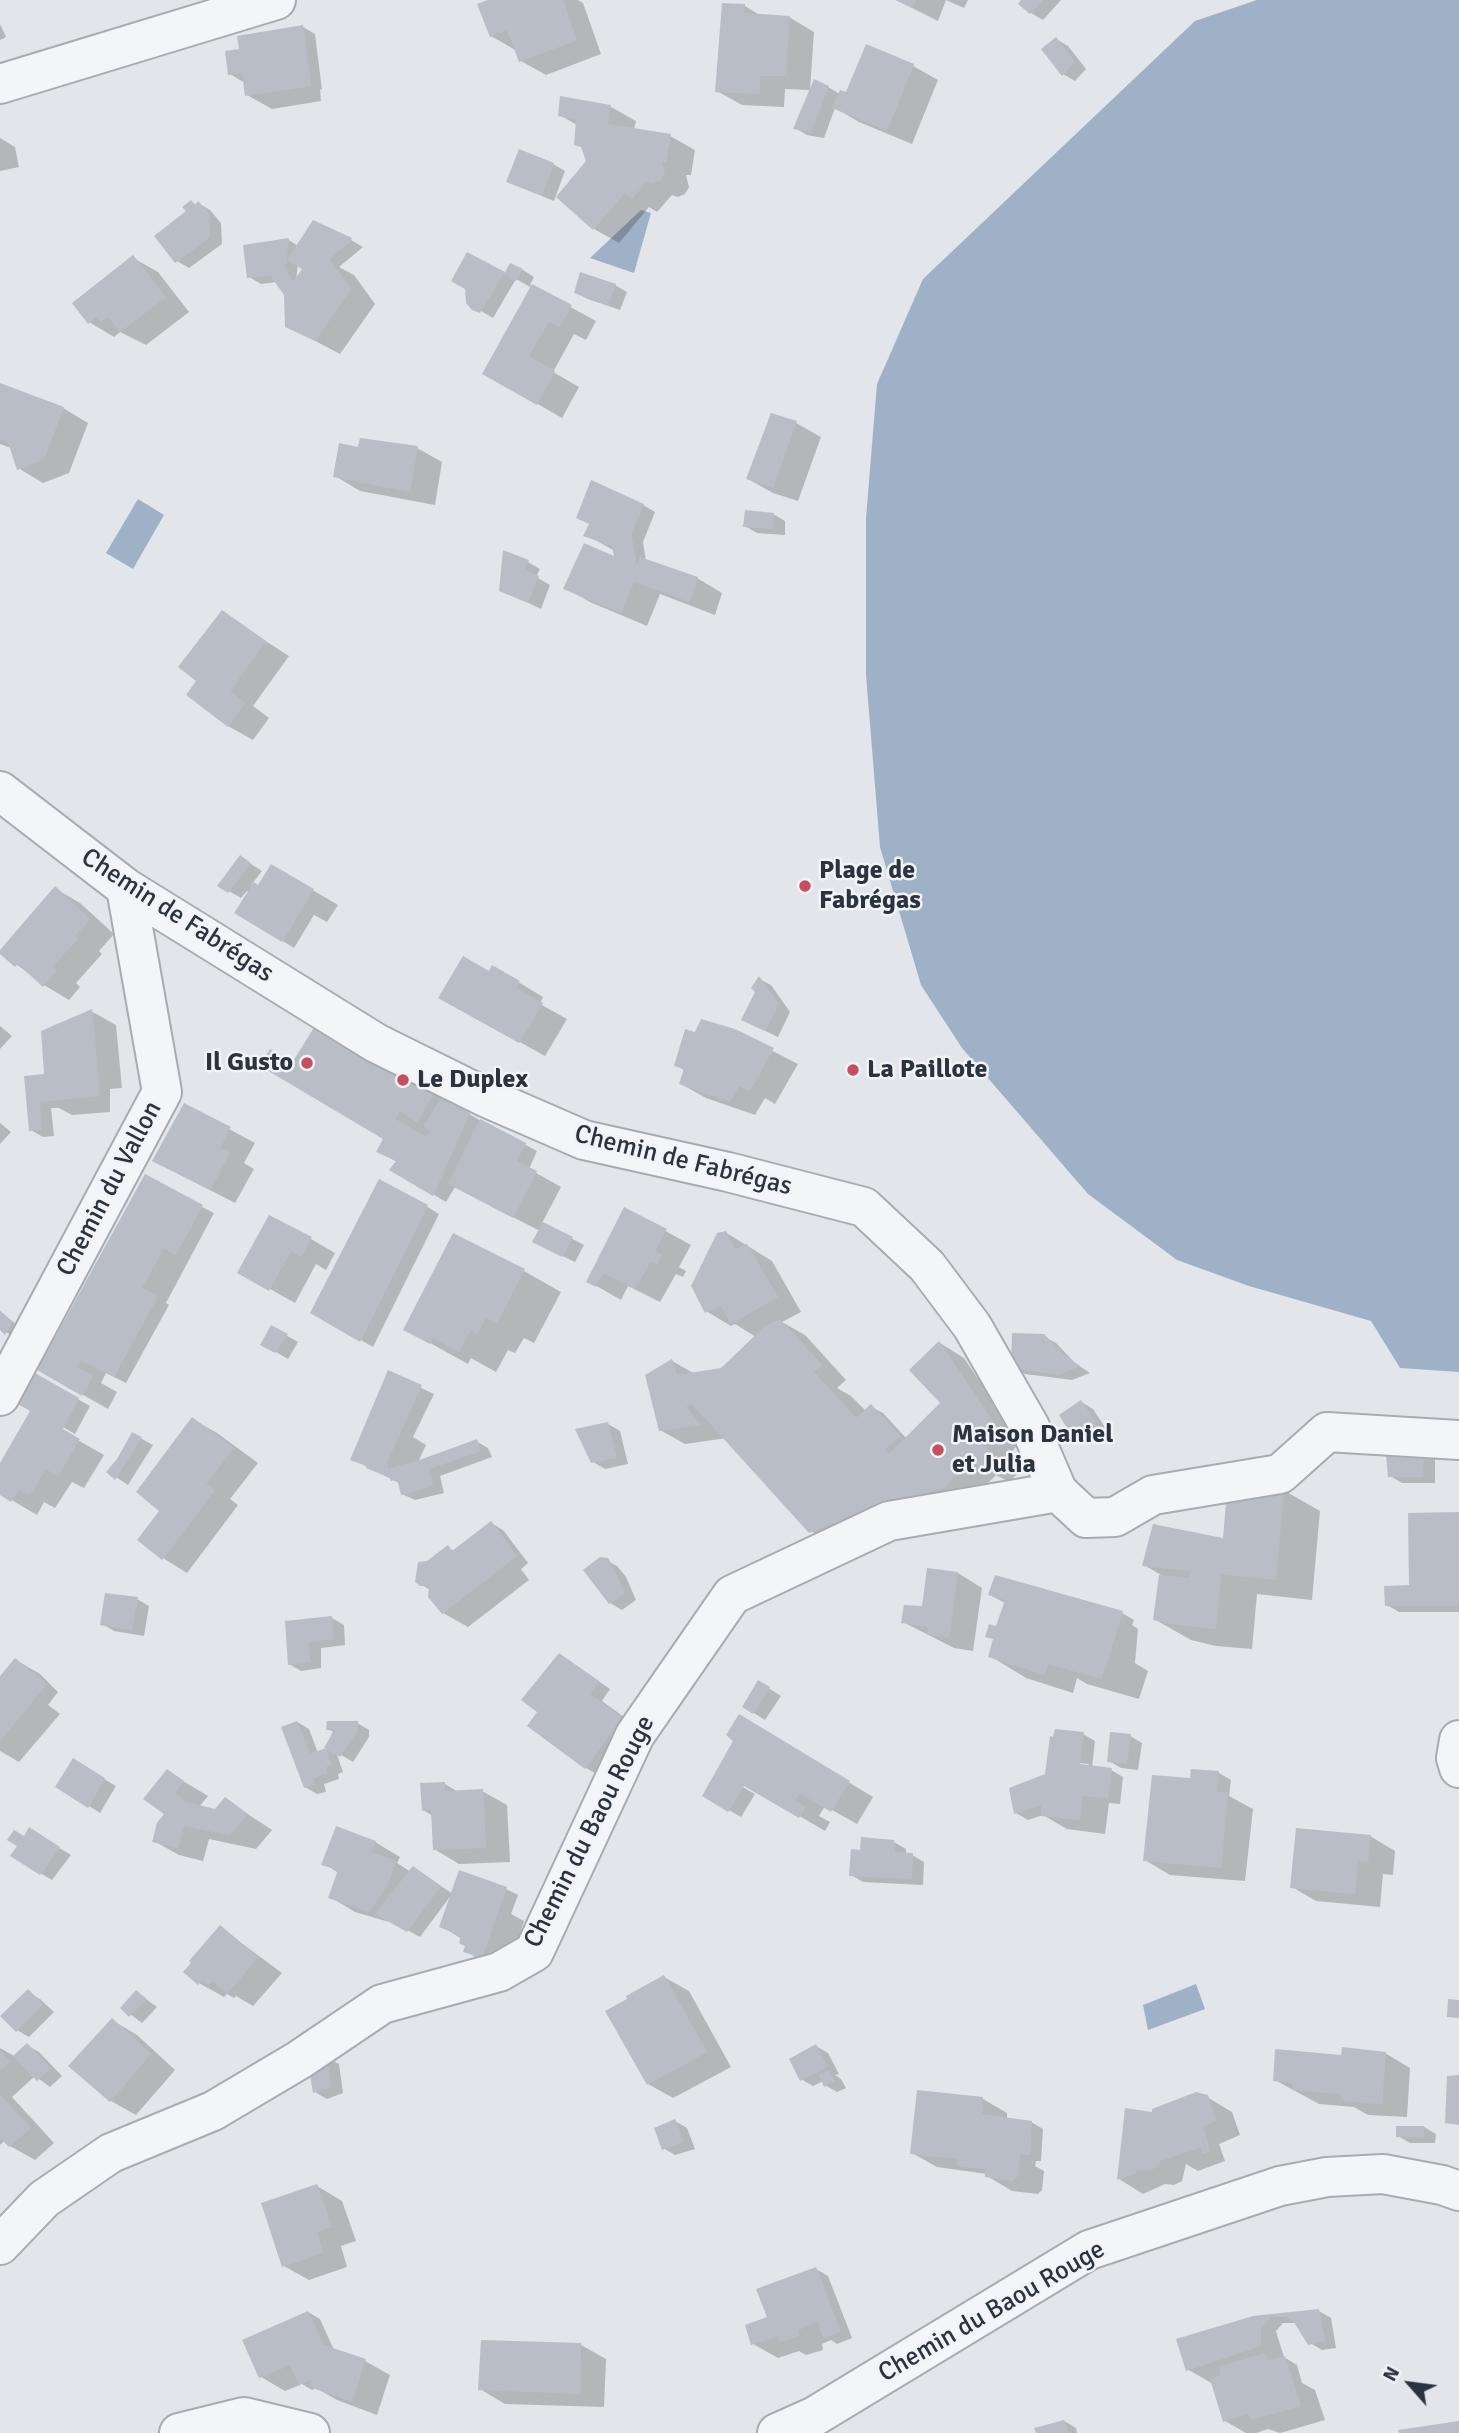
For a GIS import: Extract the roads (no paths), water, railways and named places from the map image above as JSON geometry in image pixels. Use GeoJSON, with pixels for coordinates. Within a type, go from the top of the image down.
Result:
{"type":"FeatureCollection","features":[{"type":"Feature","properties":{"kind":"street"},"geometry":{"type":"LineString","coordinates":[[0,84],[276,0]]}},
{"type":"Feature","properties":{"kind":"street","name":"Chemin de Fabrégas"},"geometry":{"type":"LineString","coordinates":[[0,791],[126,888],[376,1043],[485,1097],[584,1140],[728,1172],[864,1207],[927,1266],[972,1326],[1030,1427],[1058,1492],[1086,1518],[1115,1517],[1153,1495],[1280,1474],[1327,1433],[1459,1440]]}},
{"type":"Feature","properties":{"kind":"street","name":"Chemin du Vallon"},"geometry":{"type":"LineString","coordinates":[[0,1396],[162,1092],[126,888]]}},
{"type":"Feature","properties":{"kind":"street","name":"Chemin du Baou Rouge"},"geometry":{"type":"LineString","coordinates":[[0,2245],[44,2199],[111,2153],[213,2111],[299,2060],[382,2004],[499,1972],[534,1952],[635,1735],[732,1595],[889,1521],[1058,1492]]}},
{"type":"Feature","properties":{"kind":"street"},"geometry":{"type":"LineString","coordinates":[[1459,1740],[1459,1768]]}},
{"type":"Feature","properties":{"kind":"street","name":"Chemin du Baou Rouge"},"geometry":{"type":"LineString","coordinates":[[777,2433],[815,2416],[1089,2250],[1280,2186],[1327,2177],[1383,2174],[1442,2185],[1459,2191]]}},
{"type":"Feature","properties":{"kind":"street"},"geometry":{"type":"LineString","coordinates":[[179,2433],[244,2417],[310,2433]]}},
{"type":"Feature","properties":{"kind":"water"},"geometry":{"type":"Polygon","coordinates":[[[1257,0],[1459,0],[1459,1372],[1400,1368],[1371,1321],[1249,1286],[1177,1260],[1088,1194],[962,1048],[921,985],[880,847],[866,675],[866,518],[877,384],[923,279],[1195,21],[1257,0]]]}},
{"type":"Feature","properties":{"kind":"water"},"geometry":{"type":"Polygon","coordinates":[[[641,210],[651,213],[634,273],[590,258],[641,210]]]}},
{"type":"Feature","properties":{"kind":"water"},"geometry":{"type":"Polygon","coordinates":[[[138,499],[164,515],[133,569],[106,553],[138,499]]]}},
{"type":"Feature","properties":{"kind":"water"},"geometry":{"type":"Polygon","coordinates":[[[1196,1984],[1205,2009],[1148,2030],[1143,2005],[1196,1984]]]}},
{"type":"Feature","properties":{"kind":"place","name":"Plage de Fabrégas"},"geometry":{"type":"Point","coordinates":[805,886]}},
{"type":"Feature","properties":{"kind":"place","name":"Il Gusto"},"geometry":{"type":"Point","coordinates":[307,1063]}},
{"type":"Feature","properties":{"kind":"place","name":"La Paillote"},"geometry":{"type":"Point","coordinates":[853,1070]}},
{"type":"Feature","properties":{"kind":"place","name":"Le Duplex"},"geometry":{"type":"Point","coordinates":[403,1080]}},
{"type":"Feature","properties":{"kind":"place","name":"Maison Daniel et Julia"},"geometry":{"type":"Point","coordinates":[938,1450]}}]}
